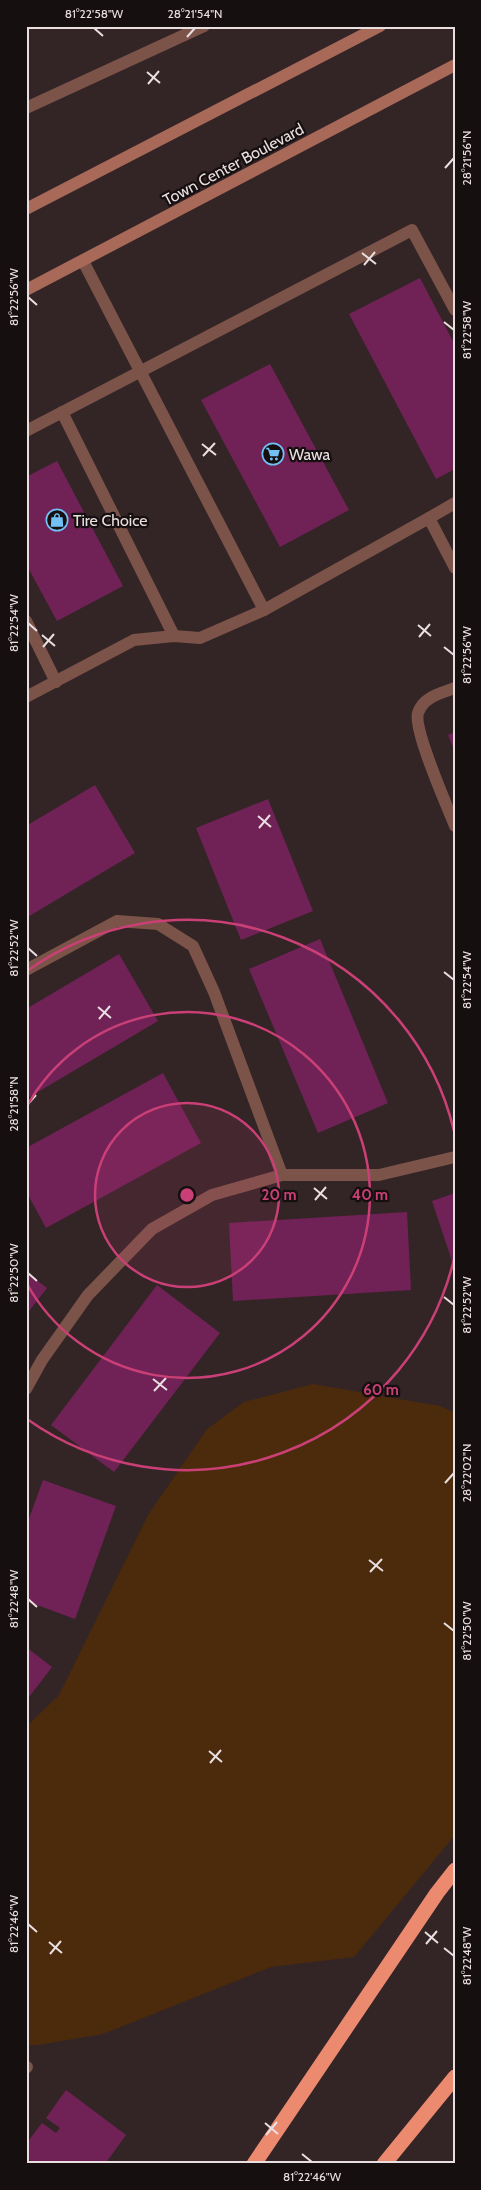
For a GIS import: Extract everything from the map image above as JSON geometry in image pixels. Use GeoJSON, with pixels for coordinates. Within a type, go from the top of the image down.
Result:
{"type":"FeatureCollection","features":[{"type":"Feature","properties":{"kind":"highway"},"geometry":{"type":"LineString","coordinates":[[254,2164],[437,1893],[455,1870]]}},
{"type":"Feature","properties":{"kind":"highway"},"geometry":{"type":"LineString","coordinates":[[384,2164],[455,2078]]}},
{"type":"Feature","properties":{"kind":"main road"},"geometry":{"type":"LineString","coordinates":[[26,209],[380,26]]}},
{"type":"Feature","properties":{"kind":"main road","name":"Town Center Boulevard"},"geometry":{"type":"LineString","coordinates":[[26,290],[455,65]]}},
{"type":"Feature","properties":{"kind":"lane"},"geometry":{"type":"LineString","coordinates":[[26,108],[204,26]]}},
{"type":"Feature","properties":{"kind":"lane"},"geometry":{"type":"LineString","coordinates":[[26,431],[412,230],[455,310]]}},
{"type":"Feature","properties":{"kind":"lane"},"geometry":{"type":"LineString","coordinates":[[83,261],[264,610]]}},
{"type":"Feature","properties":{"kind":"lane"},"geometry":{"type":"LineString","coordinates":[[62,412],[174,636]]}},
{"type":"Feature","properties":{"kind":"lane"},"geometry":{"type":"LineString","coordinates":[[26,697],[134,640],[174,636],[200,638],[264,610],[455,503]]}},
{"type":"Feature","properties":{"kind":"lane"},"geometry":{"type":"LineString","coordinates":[[428,518],[455,568]]}},
{"type":"Feature","properties":{"kind":"lane"},"geometry":{"type":"LineString","coordinates":[[26,621],[56,682]]}},
{"type":"Feature","properties":{"kind":"lane"},"geometry":{"type":"LineString","coordinates":[[455,688],[429,698],[418,713],[419,731],[455,826]]}},
{"type":"Feature","properties":{"kind":"lane"},"geometry":{"type":"LineString","coordinates":[[26,970],[117,921],[158,924],[193,946],[214,992],[282,1175]]}},
{"type":"Feature","properties":{"kind":"lane"},"geometry":{"type":"LineString","coordinates":[[26,1389],[42,1360],[88,1295],[152,1230],[212,1195],[282,1175],[379,1175],[455,1157]]}},
{"type":"Feature","properties":{"kind":"shaded area"},"geometry":{"type":"Polygon","coordinates":[[[313,1384],[440,1406],[455,1413],[455,1835],[354,1957],[271,1967],[103,2034],[38,2045],[26,2045],[26,1727],[59,1695],[148,1515],[207,1429],[244,1402],[313,1384]]]}},
{"type":"Feature","properties":{"kind":"building"},"geometry":{"type":"Polygon","coordinates":[[[420,278],[455,345],[455,469],[436,479],[349,314],[420,278]]]}},
{"type":"Feature","properties":{"kind":"building"},"geometry":{"type":"Polygon","coordinates":[[[270,364],[349,510],[280,547],[201,400],[270,364]]]}},
{"type":"Feature","properties":{"kind":"building","name":"Tire Choice"},"geometry":{"type":"Polygon","coordinates":[[[57,461],[123,586],[57,621],[26,564],[26,477],[57,461]]]}},
{"type":"Feature","properties":{"kind":"building"},"geometry":{"type":"Polygon","coordinates":[[[455,732],[455,752],[448,735],[455,732]]]}},
{"type":"Feature","properties":{"kind":"building"},"geometry":{"type":"Polygon","coordinates":[[[95,785],[135,853],[26,918],[26,826],[95,785]]]}},
{"type":"Feature","properties":{"kind":"building"},"geometry":{"type":"Polygon","coordinates":[[[268,799],[313,911],[241,940],[196,828],[268,799]]]}},
{"type":"Feature","properties":{"kind":"building"},"geometry":{"type":"Polygon","coordinates":[[[320,939],[388,1103],[318,1133],[249,969],[320,939]]]}},
{"type":"Feature","properties":{"kind":"building"},"geometry":{"type":"Polygon","coordinates":[[[119,954],[158,1021],[26,1099],[26,1009],[119,954]]]}},
{"type":"Feature","properties":{"kind":"building"},"geometry":{"type":"Polygon","coordinates":[[[163,1073],[201,1143],[46,1228],[26,1191],[26,1148],[163,1073]]]}},
{"type":"Feature","properties":{"kind":"building"},"geometry":{"type":"Polygon","coordinates":[[[455,1193],[455,1266],[454,1267],[432,1201],[455,1193]]]}},
{"type":"Feature","properties":{"kind":"building"},"geometry":{"type":"Polygon","coordinates":[[[407,1212],[411,1290],[233,1301],[229,1223],[407,1212]]]}},
{"type":"Feature","properties":{"kind":"building"},"geometry":{"type":"Polygon","coordinates":[[[26,1272],[47,1288],[26,1315],[26,1272]]]}},
{"type":"Feature","properties":{"kind":"building"},"geometry":{"type":"Polygon","coordinates":[[[157,1285],[220,1333],[114,1472],[51,1425],[157,1285]]]}},
{"type":"Feature","properties":{"kind":"building"},"geometry":{"type":"Polygon","coordinates":[[[43,1480],[116,1506],[75,1619],[26,1601],[26,1527],[43,1480]]]}},
{"type":"Feature","properties":{"kind":"building"},"geometry":{"type":"Polygon","coordinates":[[[26,1647],[52,1667],[26,1701],[26,1647]]]}},
{"type":"Feature","properties":{"kind":"building"},"geometry":{"type":"Polygon","coordinates":[[[66,2090],[126,2135],[105,2164],[35,2164],[26,2157],[26,2144],[42,2123],[56,2133],[60,2128],[46,2118],[66,2090]]]}},
{"type":"Feature","properties":{"kind":"place","name":"Wawa"},"geometry":{"type":"Point","coordinates":[273,454]}},
{"type":"Feature","properties":{"kind":"place","name":"Tire Choice"},"geometry":{"type":"Point","coordinates":[57,520]}}]}
